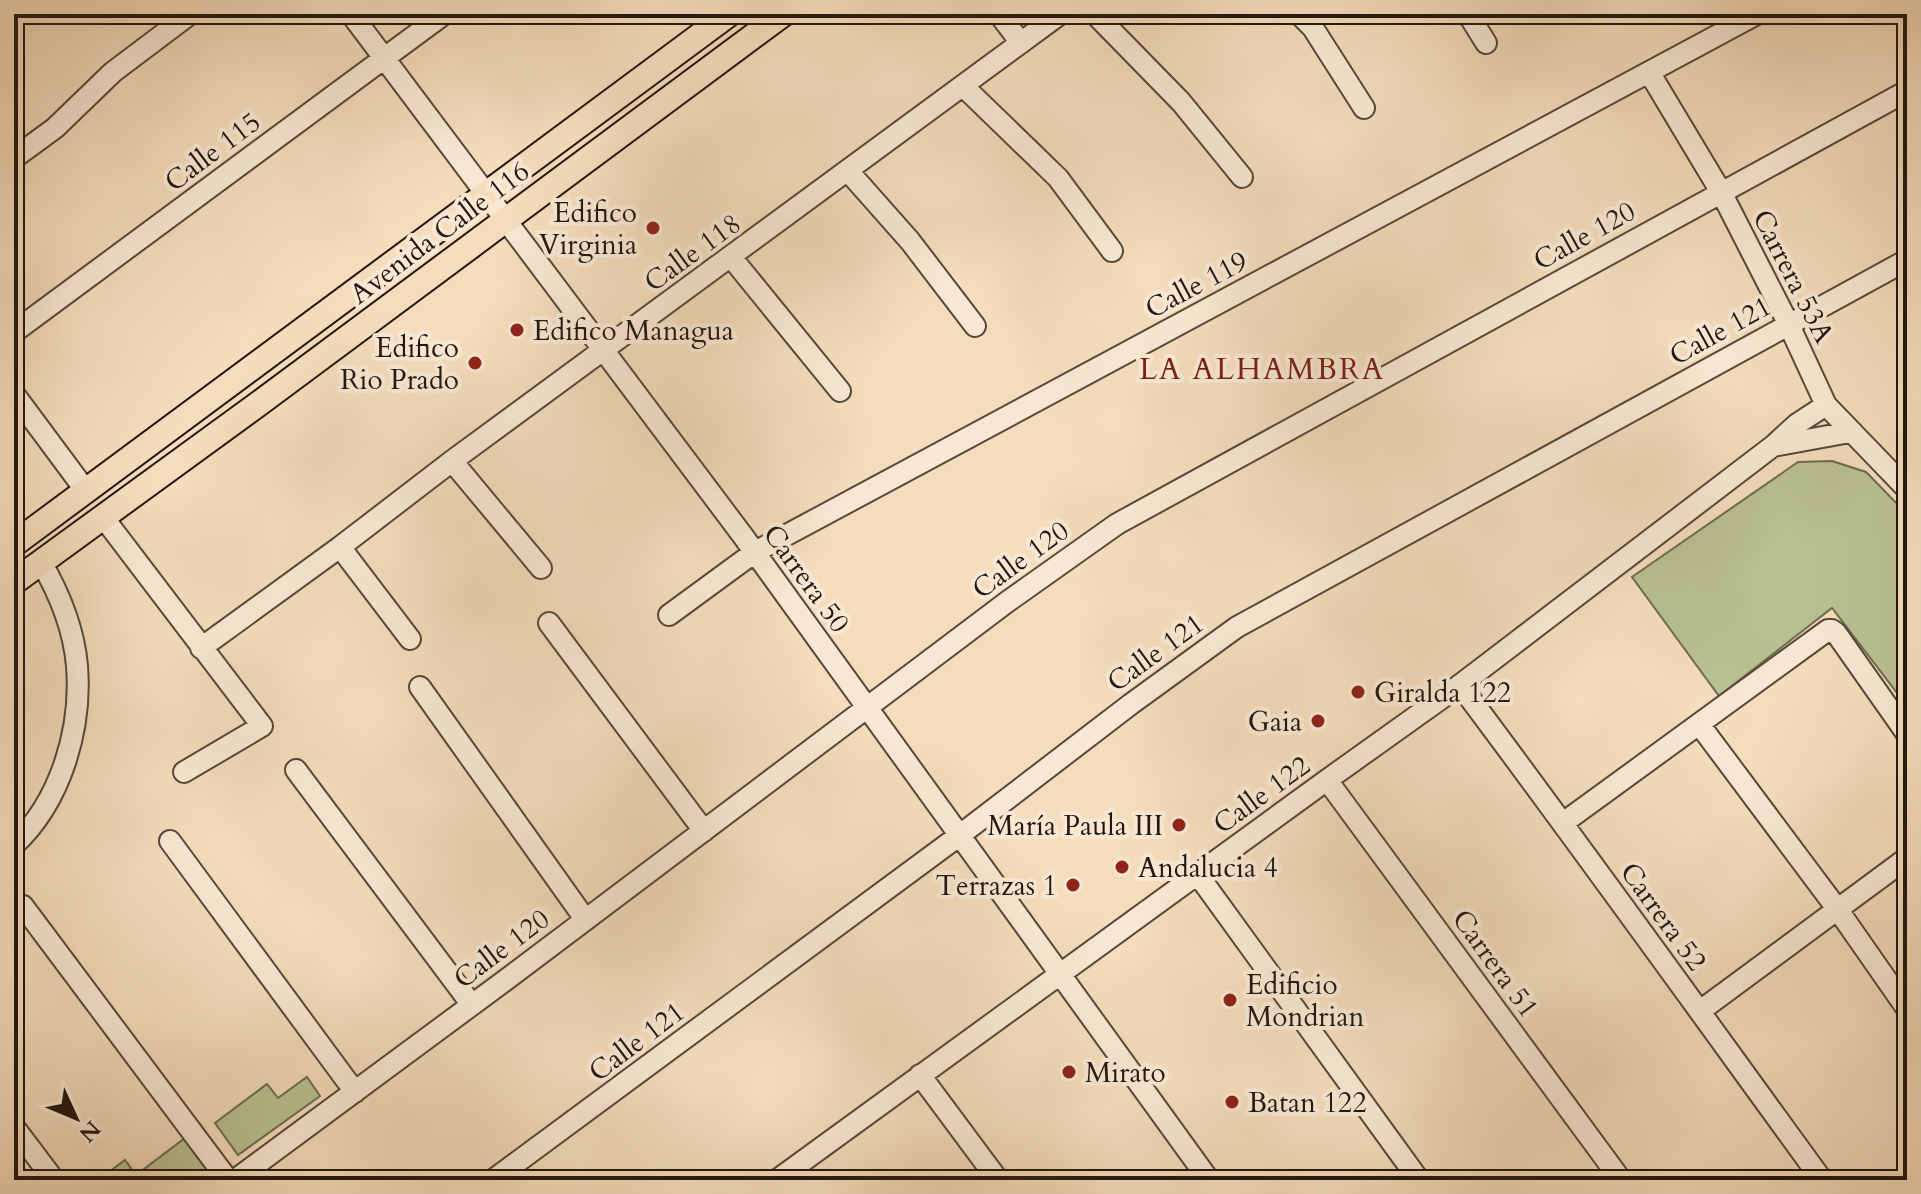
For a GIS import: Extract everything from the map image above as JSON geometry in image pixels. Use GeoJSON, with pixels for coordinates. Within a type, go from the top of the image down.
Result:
{"type":"FeatureCollection","features":[{"type":"Feature","properties":{"kind":"main road","name":"Avenida Calle 116"},"geometry":{"type":"LineString","coordinates":[[16,540],[729,14]]}},
{"type":"Feature","properties":{"kind":"main road","name":"Avenida Calle 116"},"geometry":{"type":"LineString","coordinates":[[14,582],[783,14]]}},
{"type":"Feature","properties":{"kind":"street"},"geometry":{"type":"LineString","coordinates":[[14,158],[55,128],[113,72],[190,14]]}},
{"type":"Feature","properties":{"kind":"street","name":"Carrera 50"},"geometry":{"type":"LineString","coordinates":[[351,14],[755,552],[1209,1180]]}},
{"type":"Feature","properties":{"kind":"street","name":"Calle 115"},"geometry":{"type":"LineString","coordinates":[[14,332],[444,14]]}},
{"type":"Feature","properties":{"kind":"street"},"geometry":{"type":"LineString","coordinates":[[999,14],[1021,43]]}},
{"type":"Feature","properties":{"kind":"street","name":"Calle 118"},"geometry":{"type":"LineString","coordinates":[[201,648],[1060,14]]}},
{"type":"Feature","properties":{"kind":"street"},"geometry":{"type":"LineString","coordinates":[[1095,14],[1181,102],[1242,177]]}},
{"type":"Feature","properties":{"kind":"street"},"geometry":{"type":"LineString","coordinates":[[1299,14],[1313,28],[1364,108]]}},
{"type":"Feature","properties":{"kind":"street"},"geometry":{"type":"LineString","coordinates":[[1468,14],[1486,43]]}},
{"type":"Feature","properties":{"kind":"street","name":"Calle 119"},"geometry":{"type":"LineString","coordinates":[[669,615],[755,552],[1757,14]]}},
{"type":"Feature","properties":{"kind":"street","name":"Carrera 53A"},"geometry":{"type":"LineString","coordinates":[[1649,72],[1721,192],[1826,405],[1907,489]]}},
{"type":"Feature","properties":{"kind":"street"},"geometry":{"type":"LineString","coordinates":[[963,86],[1058,178],[1112,251]]}},
{"type":"Feature","properties":{"kind":"street","name":"Calle 120"},"geometry":{"type":"LineString","coordinates":[[235,1180],[1007,602],[1117,524],[1907,91]]}},
{"type":"Feature","properties":{"kind":"street"},"geometry":{"type":"LineString","coordinates":[[848,171],[910,241],[975,326]]}},
{"type":"Feature","properties":{"kind":"street"},"geometry":{"type":"LineString","coordinates":[[731,257],[840,391]]}},
{"type":"Feature","properties":{"kind":"street","name":"Calle 121"},"geometry":{"type":"LineString","coordinates":[[493,1180],[1237,627],[1907,260]]}},
{"type":"Feature","properties":{"kind":"street"},"geometry":{"type":"LineString","coordinates":[[14,394],[86,491]]}},
{"type":"Feature","properties":{"kind":"street","name":"Calle 122"},"geometry":{"type":"LineString","coordinates":[[787,1177],[920,1075],[1460,685],[1773,446],[1797,424],[1826,405]]}},
{"type":"Feature","properties":{"kind":"street","name":"Calle 122"},"geometry":{"type":"LineString","coordinates":[[1773,446],[1850,432]]}},
{"type":"Feature","properties":{"kind":"street"},"geometry":{"type":"LineString","coordinates":[[452,461],[541,568]]}},
{"type":"Feature","properties":{"kind":"street"},"geometry":{"type":"LineString","coordinates":[[103,517],[262,726],[184,772]]}},
{"type":"Feature","properties":{"kind":"street"},"geometry":{"type":"LineString","coordinates":[[340,547],[410,639]]}},
{"type":"Feature","properties":{"kind":"street"},"geometry":{"type":"LineString","coordinates":[[14,845],[49,798],[68,756],[77,711],[77,665],[68,619],[41,562]]}},
{"type":"Feature","properties":{"kind":"street"},"geometry":{"type":"LineString","coordinates":[[549,623],[704,831]]}},
{"type":"Feature","properties":{"kind":"street"},"geometry":{"type":"LineString","coordinates":[[1563,823],[1828,630],[1836,633],[1907,734]]}},
{"type":"Feature","properties":{"kind":"street","name":"Carrera 52"},"geometry":{"type":"LineString","coordinates":[[1460,685],[1822,1180]]}},
{"type":"Feature","properties":{"kind":"street"},"geometry":{"type":"LineString","coordinates":[[420,687],[585,919]]}},
{"type":"Feature","properties":{"kind":"street"},"geometry":{"type":"LineString","coordinates":[[1699,724],[1838,910],[1907,1009]]}},
{"type":"Feature","properties":{"kind":"street"},"geometry":{"type":"LineString","coordinates":[[296,770],[472,1005]]}},
{"type":"Feature","properties":{"kind":"street","name":"Carrera 51"},"geometry":{"type":"LineString","coordinates":[[1327,780],[1621,1180]]}},
{"type":"Feature","properties":{"kind":"street"},"geometry":{"type":"LineString","coordinates":[[170,841],[355,1092]]}},
{"type":"Feature","properties":{"kind":"street"},"geometry":{"type":"LineString","coordinates":[[1700,1011],[1907,858]]}},
{"type":"Feature","properties":{"kind":"street"},"geometry":{"type":"LineString","coordinates":[[1198,875],[1419,1180]]}},
{"type":"Feature","properties":{"kind":"street"},"geometry":{"type":"LineString","coordinates":[[23,906],[228,1180]]}},
{"type":"Feature","properties":{"kind":"street"},"geometry":{"type":"LineString","coordinates":[[920,1075],[998,1180]]}},
{"type":"Feature","properties":{"kind":"street"},"geometry":{"type":"LineString","coordinates":[[14,1127],[54,1180]]}},
{"type":"Feature","properties":{"kind":"green space"},"geometry":{"type":"Polygon","coordinates":[[[1832,461],[1866,472],[1907,514],[1907,706],[1832,608],[1719,696],[1632,577],[1798,462],[1832,461]]]}},
{"type":"Feature","properties":{"kind":"green space"},"geometry":{"type":"Polygon","coordinates":[[[307,1077],[320,1096],[238,1155],[215,1123],[267,1084],[278,1098],[307,1077]]]}},
{"type":"Feature","properties":{"kind":"green space"},"geometry":{"type":"Polygon","coordinates":[[[185,1138],[217,1180],[98,1180],[125,1160],[136,1175],[185,1138]]]}},
{"type":"Feature","properties":{"kind":"place","name":"Edifico Virginia"},"geometry":{"type":"Point","coordinates":[653,228]}},
{"type":"Feature","properties":{"kind":"place","name":"Edifico Managua"},"geometry":{"type":"Point","coordinates":[517,330]}},
{"type":"Feature","properties":{"kind":"place","name":"Edifico Rio Prado"},"geometry":{"type":"Point","coordinates":[475,363]}},
{"type":"Feature","properties":{"kind":"place","name":"Giralda 122"},"geometry":{"type":"Point","coordinates":[1358,692]}},
{"type":"Feature","properties":{"kind":"place","name":"Gaia"},"geometry":{"type":"Point","coordinates":[1318,721]}},
{"type":"Feature","properties":{"kind":"place","name":"María Paula III"},"geometry":{"type":"Point","coordinates":[1179,825]}},
{"type":"Feature","properties":{"kind":"place","name":"Andalucia 4"},"geometry":{"type":"Point","coordinates":[1122,867]}},
{"type":"Feature","properties":{"kind":"place","name":"Terrazas 1"},"geometry":{"type":"Point","coordinates":[1073,885]}},
{"type":"Feature","properties":{"kind":"place","name":"Edificio Mondrian"},"geometry":{"type":"Point","coordinates":[1230,1000]}},
{"type":"Feature","properties":{"kind":"place","name":"Mirato"},"geometry":{"type":"Point","coordinates":[1069,1072]}},
{"type":"Feature","properties":{"kind":"place","name":"Batan 122"},"geometry":{"type":"Point","coordinates":[1232,1102]}},
{"type":"Feature","properties":{"kind":"district","name":"LA ALHAMBRA"},"geometry":{"type":"Point","coordinates":[1262,369]}}]}
